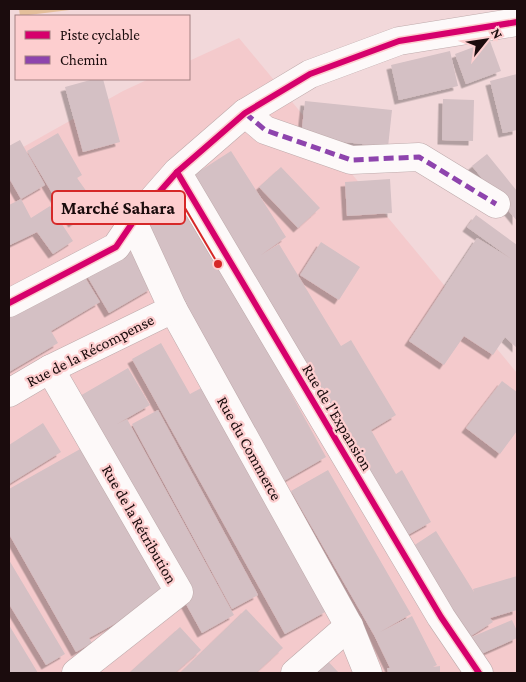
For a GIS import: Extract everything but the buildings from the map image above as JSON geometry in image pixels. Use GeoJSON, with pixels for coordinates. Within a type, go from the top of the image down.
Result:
{"type":"FeatureCollection","features":[{"type":"Feature","properties":{"kind":"street"},"geometry":{"type":"LineString","coordinates":[[9,303],[116,246],[132,222],[177,172],[245,114],[310,74],[398,41],[517,22]]}},
{"type":"Feature","properties":{"kind":"street"},"geometry":{"type":"LineString","coordinates":[[245,114],[265,130],[351,160],[419,157],[496,204]]}},
{"type":"Feature","properties":{"kind":"street","name":"Rue de l'Expansion"},"geometry":{"type":"LineString","coordinates":[[177,172],[441,617],[479,673]]}},
{"type":"Feature","properties":{"kind":"street","name":"Rue du Commerce"},"geometry":{"type":"LineString","coordinates":[[132,222],[173,309],[349,626],[368,673]]}},
{"type":"Feature","properties":{"kind":"street","name":"Rue de la Récompense"},"geometry":{"type":"LineString","coordinates":[[9,393],[50,369],[173,309]]}},
{"type":"Feature","properties":{"kind":"street","name":"Rue de la Rétribution"},"geometry":{"type":"LineString","coordinates":[[50,369],[179,592],[76,673]]}},
{"type":"Feature","properties":{"kind":"street"},"geometry":{"type":"LineString","coordinates":[[295,673],[349,626]]}},
{"type":"Feature","properties":{"kind":"shaded area"},"geometry":{"type":"Polygon","coordinates":[[[19,9],[78,9],[28,15],[20,15],[19,9]]]}},
{"type":"Feature","properties":{"kind":"shaded area"},"geometry":{"type":"Polygon","coordinates":[[[239,38],[517,373],[517,673],[9,673],[9,155],[123,91],[147,80],[190,80],[190,61],[239,38]]]}},
{"type":"Feature","properties":{"kind":"marked path"},"geometry":{"type":"LineString","coordinates":[[245,113],[265,130],[351,160],[419,157],[496,204]]}},
{"type":"Feature","properties":{"kind":"cycle path"},"geometry":{"type":"LineString","coordinates":[[9,303],[116,247],[133,222],[177,172],[245,113],[310,74],[399,41],[517,22]]}},
{"type":"Feature","properties":{"kind":"cycle path"},"geometry":{"type":"LineString","coordinates":[[177,172],[441,617],[479,673]]}},
{"type":"Feature","properties":{"kind":"place","name":"Marché Sahara"},"geometry":{"type":"Point","coordinates":[218,264]}}]}
